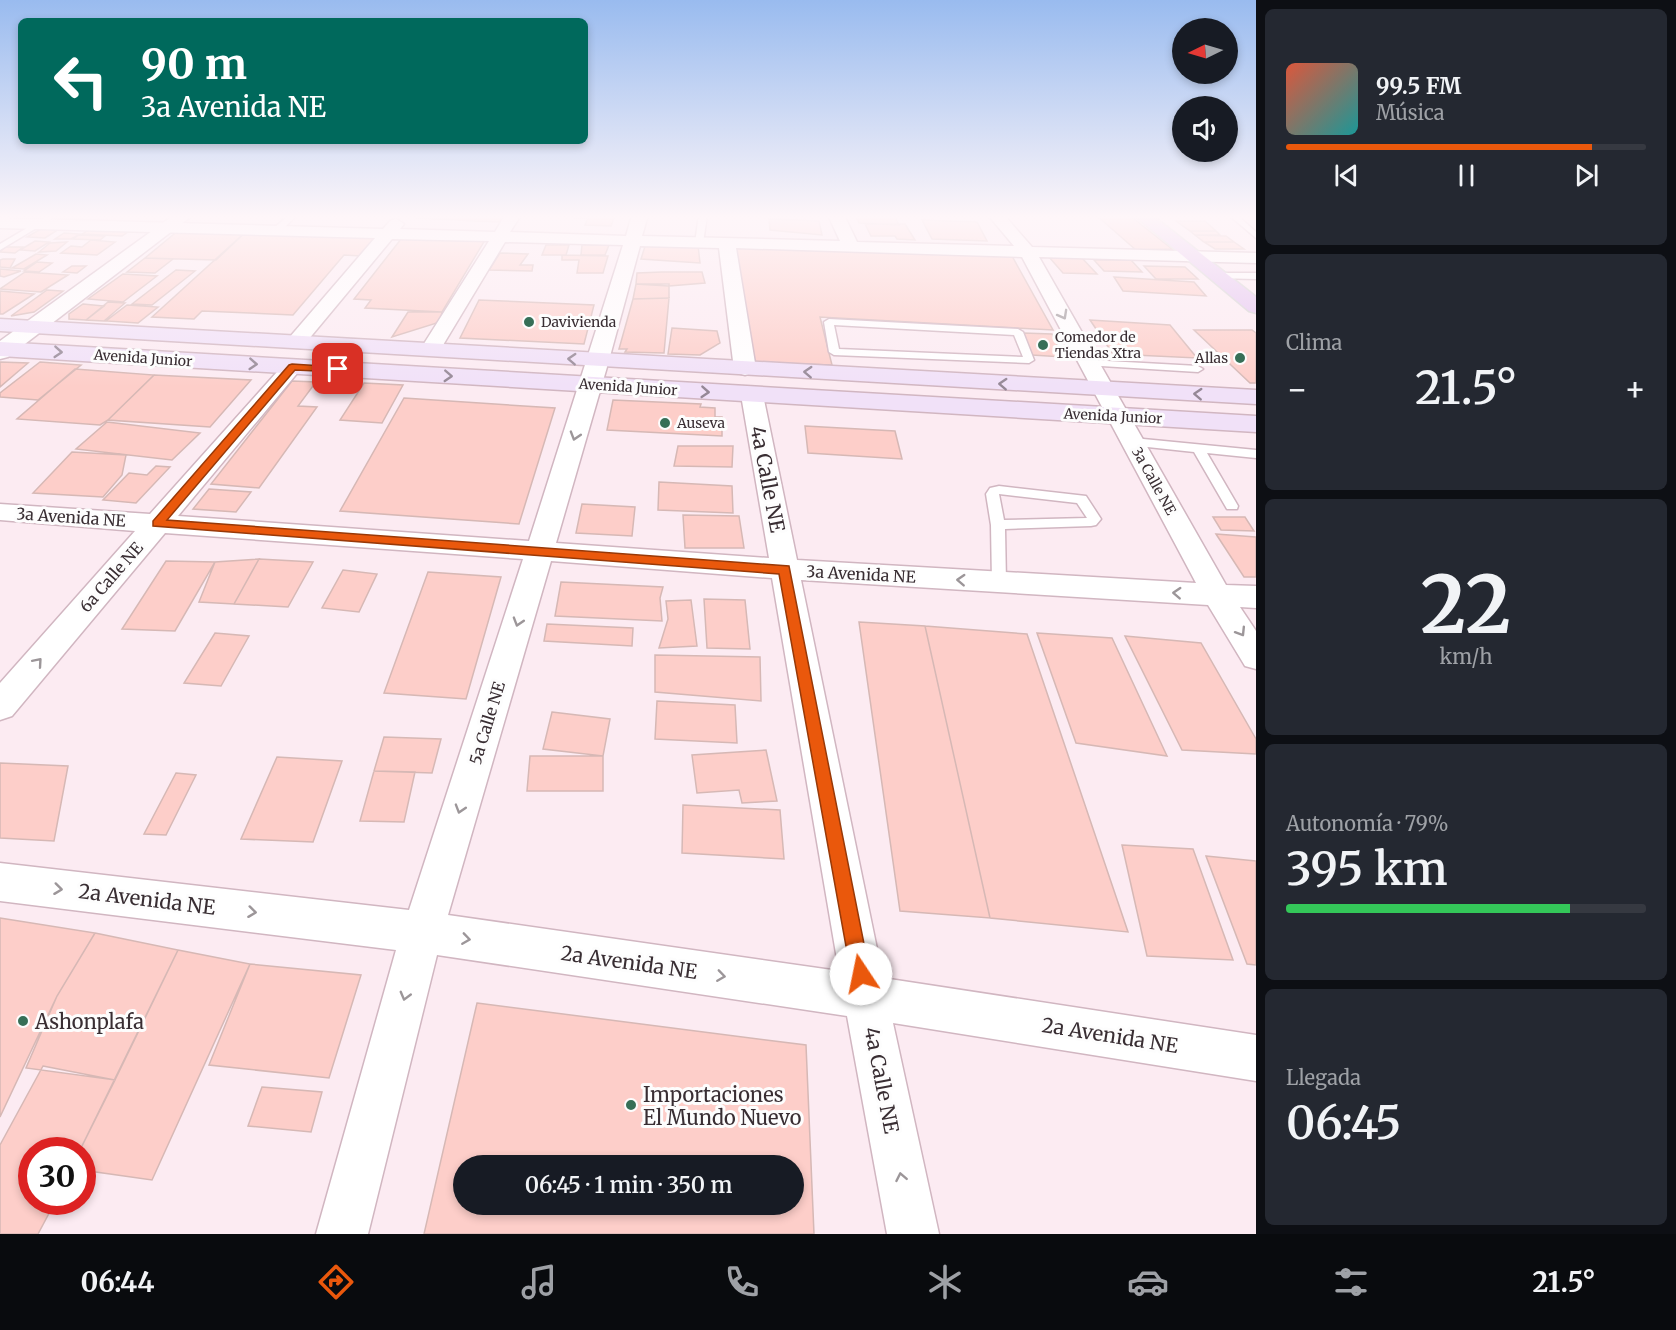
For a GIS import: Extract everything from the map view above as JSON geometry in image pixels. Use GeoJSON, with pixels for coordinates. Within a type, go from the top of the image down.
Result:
{"type":"FeatureCollection","features":[{"type":"Feature","properties":{"kind":"main road"},"geometry":{"type":"LineString","coordinates":[[1214,273],[1256,307]]}},
{"type":"Feature","properties":{"kind":"main road","name":"Avenida Junior"},"geometry":{"type":"LineString","coordinates":[[0,325],[294,355],[430,350],[595,372]]}},
{"type":"Feature","properties":{"kind":"main road","name":"Avenida Junior"},"geometry":{"type":"LineString","coordinates":[[1,350],[294,355],[595,372],[749,382],[1119,417],[1256,424]]}},
{"type":"Feature","properties":{"kind":"main road","name":"Avenida Junior"},"geometry":{"type":"LineString","coordinates":[[749,382],[972,382],[1256,397]]}},
{"type":"Feature","properties":{"kind":"street"},"geometry":{"type":"LineString","coordinates":[[1,350],[107,273]]}},
{"type":"Feature","properties":{"kind":"street","name":"6a Calle NE"},"geometry":{"type":"LineString","coordinates":[[0,706],[157,524],[358,273]]}},
{"type":"Feature","properties":{"kind":"street"},"geometry":{"type":"LineString","coordinates":[[430,350],[478,273]]}},
{"type":"Feature","properties":{"kind":"street","name":"5a Calle NE"},"geometry":{"type":"LineString","coordinates":[[342,1234],[422,932],[624,273]]}},
{"type":"Feature","properties":{"kind":"street","name":"4a Calle NE"},"geometry":{"type":"LineString","coordinates":[[732,273],[749,382],[865,997],[913,1234]]}},
{"type":"Feature","properties":{"kind":"street","name":"3a Calle NE"},"geometry":{"type":"LineString","coordinates":[[1039,273],[1217,595],[1256,657]]}},
{"type":"Feature","properties":{"kind":"street","name":"3a Avenida NE"},"geometry":{"type":"LineString","coordinates":[[0,512],[785,570],[1256,597]]}},
{"type":"Feature","properties":{"kind":"street","name":"2a Avenida NE"},"geometry":{"type":"LineString","coordinates":[[0,882],[422,932],[865,997],[1256,1058]]}},
{"type":"Feature","properties":{"kind":"lane"},"geometry":{"type":"LineString","coordinates":[[1218,276],[1256,276]]}},
{"type":"Feature","properties":{"kind":"lane"},"geometry":{"type":"LineString","coordinates":[[829,322],[1018,332],[1029,360],[961,358],[834,352],[829,322]]}},
{"type":"Feature","properties":{"kind":"lane"},"geometry":{"type":"LineString","coordinates":[[961,358],[972,382]]}},
{"type":"Feature","properties":{"kind":"lane"},"geometry":{"type":"LineString","coordinates":[[1089,363],[1198,369]]}},
{"type":"Feature","properties":{"kind":"lane"},"geometry":{"type":"LineString","coordinates":[[1132,442],[1256,454]]}},
{"type":"Feature","properties":{"kind":"lane"},"geometry":{"type":"LineString","coordinates":[[1198,448],[1232,506]]}},
{"type":"Feature","properties":{"kind":"lane"},"geometry":{"type":"LineString","coordinates":[[998,525],[1090,522],[1094,519],[1081,500],[994,490],[992,494],[998,525],[999,583]]}},
{"type":"Feature","properties":{"kind":"building"},"geometry":{"type":"Polygon","coordinates":[[[0,273],[17,273],[4,277],[0,276],[0,273]]]}},
{"type":"Feature","properties":{"kind":"building"},"geometry":{"type":"Polygon","coordinates":[[[24,273],[68,275],[41,292],[0,289],[24,273]]]}},
{"type":"Feature","properties":{"kind":"building"},"geometry":{"type":"Polygon","coordinates":[[[173,273],[193,273],[152,305],[132,304],[173,273]]]}},
{"type":"Feature","properties":{"kind":"building"},"geometry":{"type":"Polygon","coordinates":[[[201,273],[329,273],[293,315],[202,311],[194,319],[152,317],[201,273]]]}},
{"type":"Feature","properties":{"kind":"building"},"geometry":{"type":"Polygon","coordinates":[[[375,273],[466,273],[442,312],[365,308],[371,300],[354,299],[375,273]]]}},
{"type":"Feature","properties":{"kind":"building"},"geometry":{"type":"Polygon","coordinates":[[[637,273],[702,273],[705,283],[669,286],[636,284],[637,273]]]}},
{"type":"Feature","properties":{"kind":"building"},"geometry":{"type":"Polygon","coordinates":[[[737,273],[1021,273],[1053,330],[820,317],[832,365],[751,362],[737,273]]]}},
{"type":"Feature","properties":{"kind":"building"},"geometry":{"type":"Polygon","coordinates":[[[1063,273],[1096,273],[1097,274],[1063,273]]]}},
{"type":"Feature","properties":{"kind":"building"},"geometry":{"type":"Polygon","coordinates":[[[1150,273],[1191,273],[1198,279],[1156,279],[1150,273]]]}},
{"type":"Feature","properties":{"kind":"building"},"geometry":{"type":"Polygon","coordinates":[[[123,274],[157,276],[123,302],[88,299],[123,274]]]}},
{"type":"Feature","properties":{"kind":"building"},"geometry":{"type":"Polygon","coordinates":[[[1114,277],[1194,282],[1206,296],[1123,291],[1114,277]]]}},
{"type":"Feature","properties":{"kind":"building"},"geometry":{"type":"Polygon","coordinates":[[[636,284],[669,284],[669,298],[633,299],[636,284]]]}},
{"type":"Feature","properties":{"kind":"building"},"geometry":{"type":"Polygon","coordinates":[[[47,290],[63,291],[34,312],[11,316],[47,290]]]}},
{"type":"Feature","properties":{"kind":"building"},"geometry":{"type":"Polygon","coordinates":[[[0,291],[34,294],[0,314],[0,291]]]}},
{"type":"Feature","properties":{"kind":"building"},"geometry":{"type":"Polygon","coordinates":[[[669,298],[664,353],[625,352],[627,349],[619,349],[633,299],[669,298]]]}},
{"type":"Feature","properties":{"kind":"building","name":"Davivienda"},"geometry":{"type":"Polygon","coordinates":[[[479,300],[594,305],[584,344],[460,338],[479,300]]]}},
{"type":"Feature","properties":{"kind":"building"},"geometry":{"type":"Polygon","coordinates":[[[108,302],[125,303],[104,321],[86,320],[108,302]]]}},
{"type":"Feature","properties":{"kind":"building"},"geometry":{"type":"Polygon","coordinates":[[[83,304],[104,306],[86,320],[69,319],[69,314],[83,304]]]}},
{"type":"Feature","properties":{"kind":"building"},"geometry":{"type":"Polygon","coordinates":[[[127,305],[158,307],[138,323],[106,321],[127,305]]]}},
{"type":"Feature","properties":{"kind":"building"},"geometry":{"type":"Polygon","coordinates":[[[408,312],[442,312],[440,322],[392,337],[408,312]]]}},
{"type":"Feature","properties":{"kind":"building"},"geometry":{"type":"Polygon","coordinates":[[[1090,320],[1170,325],[1197,358],[1113,354],[1090,320]]]}},
{"type":"Feature","properties":{"kind":"building"},"geometry":{"type":"Polygon","coordinates":[[[672,328],[717,331],[720,343],[700,355],[668,354],[672,328]]]}},
{"type":"Feature","properties":{"kind":"building","name":"Allas"},"geometry":{"type":"Polygon","coordinates":[[[1194,330],[1252,330],[1256,333],[1256,383],[1250,383],[1194,330]]]}},
{"type":"Feature","properties":{"kind":"building","name":"Comedor de Tiendas Xtra"},"geometry":{"type":"Polygon","coordinates":[[[1023,333],[1052,334],[1063,357],[1032,355],[1023,333]]]}},
{"type":"Feature","properties":{"kind":"building"},"geometry":{"type":"Polygon","coordinates":[[[0,362],[28,363],[0,387],[0,362]]]}},
{"type":"Feature","properties":{"kind":"building"},"geometry":{"type":"Polygon","coordinates":[[[40,362],[81,365],[38,400],[0,397],[0,393],[40,362]]]}},
{"type":"Feature","properties":{"kind":"building"},"geometry":{"type":"Polygon","coordinates":[[[75,369],[154,375],[100,425],[17,419],[75,369]]]}},
{"type":"Feature","properties":{"kind":"building"},"geometry":{"type":"Polygon","coordinates":[[[154,375],[251,380],[210,427],[108,420],[154,375]]]}},
{"type":"Feature","properties":{"kind":"building"},"geometry":{"type":"Polygon","coordinates":[[[292,381],[316,382],[298,406],[317,407],[259,488],[211,484],[292,381]]]}},
{"type":"Feature","properties":{"kind":"building"},"geometry":{"type":"Polygon","coordinates":[[[364,383],[403,385],[382,423],[340,420],[364,383]]]}},
{"type":"Feature","properties":{"kind":"building"},"geometry":{"type":"Polygon","coordinates":[[[404,398],[555,408],[519,524],[340,511],[404,398]]]}},
{"type":"Feature","properties":{"kind":"building","name":"Auseva"},"geometry":{"type":"Polygon","coordinates":[[[613,400],[701,404],[700,407],[715,408],[715,417],[722,417],[722,436],[607,430],[613,400]]]}},
{"type":"Feature","properties":{"kind":"building"},"geometry":{"type":"Polygon","coordinates":[[[107,422],[200,433],[172,460],[76,449],[107,422]]]}},
{"type":"Feature","properties":{"kind":"building"},"geometry":{"type":"Polygon","coordinates":[[[805,426],[895,431],[902,459],[808,453],[805,426]]]}},
{"type":"Feature","properties":{"kind":"building"},"geometry":{"type":"Polygon","coordinates":[[[678,446],[733,446],[732,467],[674,466],[678,446]]]}},
{"type":"Feature","properties":{"kind":"building"},"geometry":{"type":"Polygon","coordinates":[[[72,452],[126,455],[122,475],[103,497],[33,493],[72,452]]]}},
{"type":"Feature","properties":{"kind":"building"},"geometry":{"type":"Polygon","coordinates":[[[156,466],[170,467],[136,503],[103,500],[129,473],[147,475],[156,466]]]}},
{"type":"Feature","properties":{"kind":"building"},"geometry":{"type":"Polygon","coordinates":[[[659,482],[732,486],[733,513],[658,510],[659,482]]]}},
{"type":"Feature","properties":{"kind":"building"},"geometry":{"type":"Polygon","coordinates":[[[209,489],[251,492],[236,512],[193,509],[209,489]]]}},
{"type":"Feature","properties":{"kind":"building"},"geometry":{"type":"Polygon","coordinates":[[[582,504],[635,507],[632,536],[576,533],[582,504]]]}},
{"type":"Feature","properties":{"kind":"building"},"geometry":{"type":"Polygon","coordinates":[[[683,515],[739,516],[744,548],[685,548],[683,515]]]}},
{"type":"Feature","properties":{"kind":"building"},"geometry":{"type":"Polygon","coordinates":[[[1213,517],[1245,517],[1254,531],[1221,530],[1213,517]]]}},
{"type":"Feature","properties":{"kind":"building"},"geometry":{"type":"Polygon","coordinates":[[[1216,534],[1256,537],[1256,577],[1244,577],[1216,534]]]}},
{"type":"Feature","properties":{"kind":"building"},"geometry":{"type":"Polygon","coordinates":[[[259,559],[313,562],[288,607],[234,604],[259,559]]]}},
{"type":"Feature","properties":{"kind":"building"},"geometry":{"type":"Polygon","coordinates":[[[259,559],[234,604],[199,602],[215,562],[259,559]]]}},
{"type":"Feature","properties":{"kind":"building"},"geometry":{"type":"Polygon","coordinates":[[[166,561],[215,562],[175,631],[122,629],[166,561]]]}},
{"type":"Feature","properties":{"kind":"building"},"geometry":{"type":"Polygon","coordinates":[[[343,570],[377,574],[359,612],[322,608],[343,570]]]}},
{"type":"Feature","properties":{"kind":"building"},"geometry":{"type":"Polygon","coordinates":[[[428,572],[501,577],[466,699],[384,693],[428,572]]]}},
{"type":"Feature","properties":{"kind":"building"},"geometry":{"type":"Polygon","coordinates":[[[561,582],[663,587],[660,598],[662,621],[555,616],[561,582]]]}},
{"type":"Feature","properties":{"kind":"building"},"geometry":{"type":"Polygon","coordinates":[[[704,599],[745,600],[750,649],[707,648],[704,599]]]}},
{"type":"Feature","properties":{"kind":"building"},"geometry":{"type":"Polygon","coordinates":[[[691,600],[697,646],[659,648],[668,619],[666,601],[691,600]]]}},
{"type":"Feature","properties":{"kind":"building"},"geometry":{"type":"Polygon","coordinates":[[[859,622],[925,626],[990,918],[900,911],[859,622]]]}},
{"type":"Feature","properties":{"kind":"building"},"geometry":{"type":"Polygon","coordinates":[[[547,624],[633,628],[632,646],[544,641],[547,624]]]}},
{"type":"Feature","properties":{"kind":"building"},"geometry":{"type":"Polygon","coordinates":[[[925,626],[1027,634],[1128,932],[990,918],[925,626]]]}},
{"type":"Feature","properties":{"kind":"building"},"geometry":{"type":"Polygon","coordinates":[[[215,633],[249,636],[221,686],[184,683],[215,633]]]}},
{"type":"Feature","properties":{"kind":"building"},"geometry":{"type":"Polygon","coordinates":[[[1037,633],[1112,638],[1167,756],[1076,743],[1037,633]]]}},
{"type":"Feature","properties":{"kind":"building"},"geometry":{"type":"Polygon","coordinates":[[[1125,636],[1201,643],[1256,739],[1256,754],[1182,750],[1125,636]]]}},
{"type":"Feature","properties":{"kind":"building"},"geometry":{"type":"Polygon","coordinates":[[[655,655],[760,657],[761,701],[655,692],[655,655]]]}},
{"type":"Feature","properties":{"kind":"building"},"geometry":{"type":"Polygon","coordinates":[[[657,701],[735,705],[737,743],[655,739],[657,701]]]}},
{"type":"Feature","properties":{"kind":"building"},"geometry":{"type":"Polygon","coordinates":[[[552,712],[610,719],[603,756],[543,749],[552,712]]]}},
{"type":"Feature","properties":{"kind":"building"},"geometry":{"type":"Polygon","coordinates":[[[384,737],[441,739],[432,773],[374,771],[384,737]]]}},
{"type":"Feature","properties":{"kind":"building"},"geometry":{"type":"Polygon","coordinates":[[[766,750],[777,801],[742,803],[739,790],[697,793],[692,755],[766,750]]]}},
{"type":"Feature","properties":{"kind":"building"},"geometry":{"type":"Polygon","coordinates":[[[530,756],[603,756],[603,791],[527,791],[530,756]]]}},
{"type":"Feature","properties":{"kind":"building"},"geometry":{"type":"Polygon","coordinates":[[[277,757],[342,761],[313,842],[241,839],[277,757]]]}},
{"type":"Feature","properties":{"kind":"building"},"geometry":{"type":"Polygon","coordinates":[[[0,763],[68,766],[54,841],[0,838],[0,763]]]}},
{"type":"Feature","properties":{"kind":"building"},"geometry":{"type":"Polygon","coordinates":[[[374,771],[415,772],[404,822],[360,821],[374,771]]]}},
{"type":"Feature","properties":{"kind":"building"},"geometry":{"type":"Polygon","coordinates":[[[176,773],[196,775],[166,835],[144,834],[176,773]]]}},
{"type":"Feature","properties":{"kind":"building"},"geometry":{"type":"Polygon","coordinates":[[[683,805],[780,810],[784,859],[682,853],[683,805]]]}},
{"type":"Feature","properties":{"kind":"building"},"geometry":{"type":"Polygon","coordinates":[[[1122,845],[1193,849],[1233,960],[1147,956],[1122,845]]]}},
{"type":"Feature","properties":{"kind":"building"},"geometry":{"type":"Polygon","coordinates":[[[1206,856],[1256,861],[1256,965],[1247,964],[1206,856]]]}},
{"type":"Feature","properties":{"kind":"building","name":"Ashonplafa"},"geometry":{"type":"Polygon","coordinates":[[[0,918],[95,933],[57,996],[0,1117],[0,918]]]}},
{"type":"Feature","properties":{"kind":"building"},"geometry":{"type":"Polygon","coordinates":[[[95,933],[178,950],[115,1080],[26,1068],[57,996],[95,933]]]}},
{"type":"Feature","properties":{"kind":"building"},"geometry":{"type":"Polygon","coordinates":[[[178,950],[250,964],[152,1180],[96,1172],[96,1137],[86,1137],[178,950]]]}},
{"type":"Feature","properties":{"kind":"building"},"geometry":{"type":"Polygon","coordinates":[[[250,964],[361,975],[329,1078],[209,1065],[250,964]]]}},
{"type":"Feature","properties":{"kind":"building","name":"Importaciones El Mundo Nuevo"},"geometry":{"type":"Polygon","coordinates":[[[477,1003],[806,1045],[814,1234],[424,1234],[477,1003]]]}},
{"type":"Feature","properties":{"kind":"building"},"geometry":{"type":"Polygon","coordinates":[[[43,1066],[115,1080],[86,1137],[18,1137],[18,1215],[48,1215],[38,1234],[0,1234],[0,1145],[43,1066]]]}},
{"type":"Feature","properties":{"kind":"building"},"geometry":{"type":"Polygon","coordinates":[[[262,1087],[322,1092],[311,1132],[248,1126],[262,1087]]]}},
{"type":"Feature","properties":{"kind":"place","name":"Davivienda"},"geometry":{"type":"Point","coordinates":[529,322]}},
{"type":"Feature","properties":{"kind":"place","name":"Comedor de Tiendas Xtra"},"geometry":{"type":"Point","coordinates":[1043,345]}},
{"type":"Feature","properties":{"kind":"place","name":"Allas"},"geometry":{"type":"Point","coordinates":[1240,358]}},
{"type":"Feature","properties":{"kind":"place","name":"Auseva"},"geometry":{"type":"Point","coordinates":[665,423]}},
{"type":"Feature","properties":{"kind":"place","name":"Ashonplafa"},"geometry":{"type":"Point","coordinates":[23,1021]}},
{"type":"Feature","properties":{"kind":"place","name":"Importaciones El Mundo Nuevo"},"geometry":{"type":"Point","coordinates":[631,1105]}},
{"type":"Feature","properties":{"kind":"route"},"geometry":{"type":"LineString","coordinates":[[338,369],[292,367],[157,524],[785,570],[861,974]]}}]}
